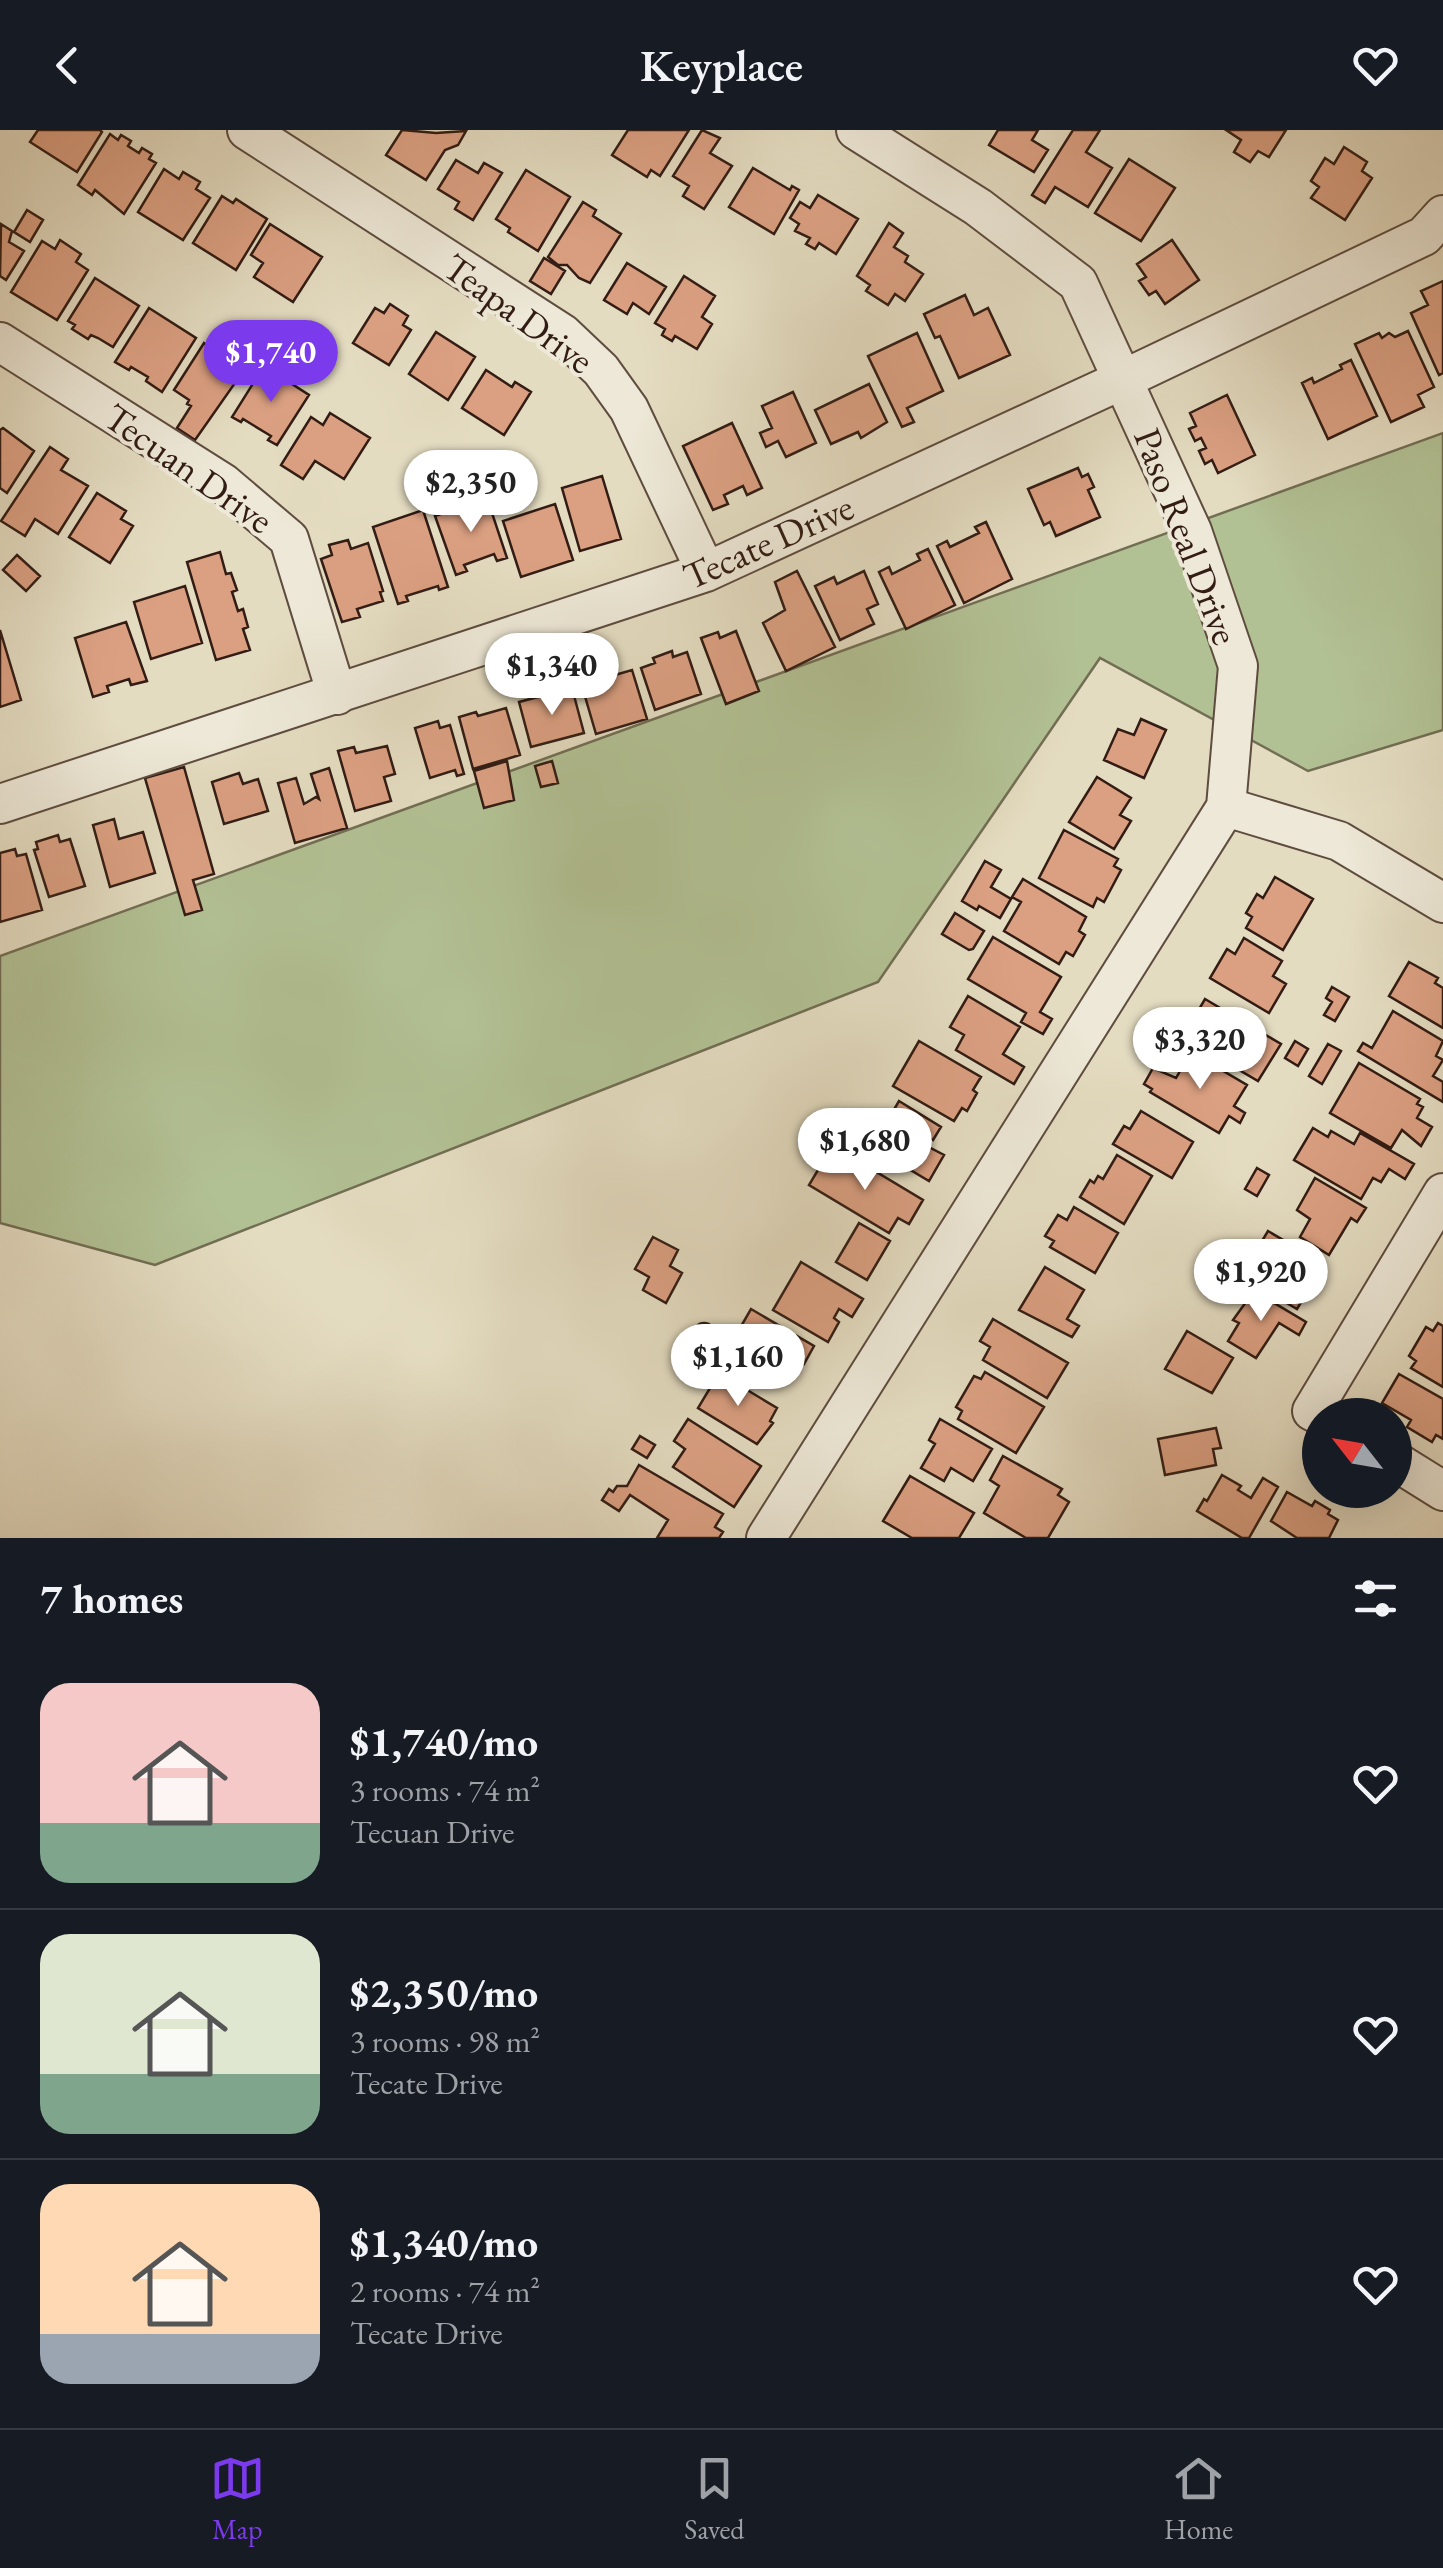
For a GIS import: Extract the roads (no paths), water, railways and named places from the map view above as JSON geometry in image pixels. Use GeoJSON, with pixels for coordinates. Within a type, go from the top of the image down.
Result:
{"type":"FeatureCollection","features":[{"type":"Feature","properties":{"kind":"street","name":"Teapa Drive"},"geometry":{"type":"LineString","coordinates":[[247,130],[563,334],[601,370],[628,408],[706,572]]}},
{"type":"Feature","properties":{"kind":"street","name":"Paso Real Drive"},"geometry":{"type":"LineString","coordinates":[[766,1538],[1226,806],[1238,666],[1192,532],[1078,283],[978,207],[856,130]]}},
{"type":"Feature","properties":{"kind":"street","name":"Tecate Drive"},"geometry":{"type":"LineString","coordinates":[[0,804],[706,572],[1424,236],[1443,215]]}},
{"type":"Feature","properties":{"kind":"street","name":"Tecuan Drive"},"geometry":{"type":"LineString","coordinates":[[0,342],[223,483],[289,539],[336,695]]}},
{"type":"Feature","properties":{"kind":"street"},"geometry":{"type":"LineString","coordinates":[[1226,806],[1339,841],[1443,903]]}},
{"type":"Feature","properties":{"kind":"street"},"geometry":{"type":"LineString","coordinates":[[1319,1398],[1443,1193]]}},
{"type":"Feature","properties":{"kind":"street"},"geometry":{"type":"LineString","coordinates":[[1412,1471],[1443,1490]]}}]}
